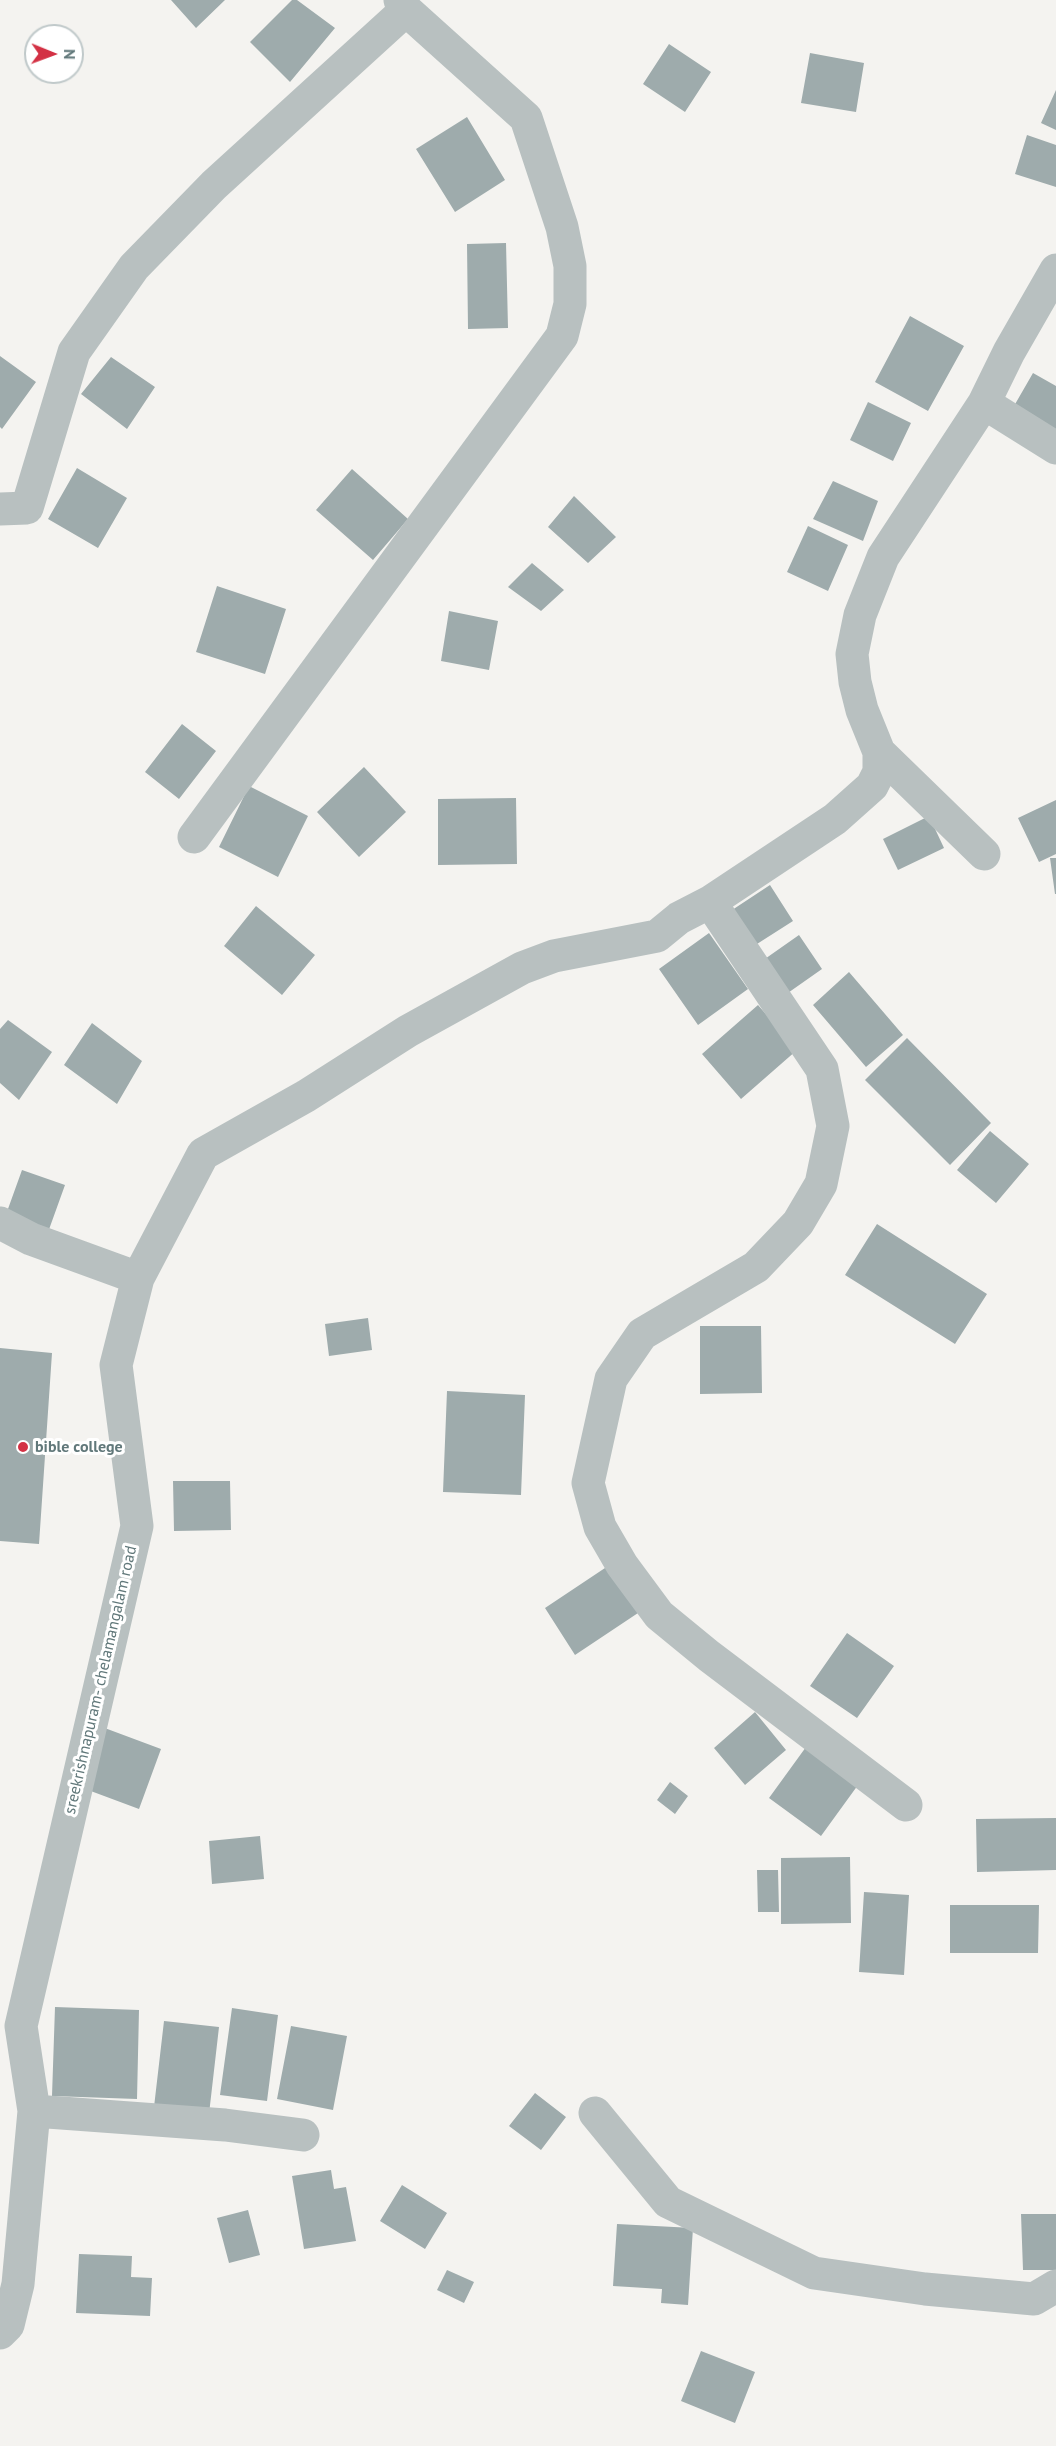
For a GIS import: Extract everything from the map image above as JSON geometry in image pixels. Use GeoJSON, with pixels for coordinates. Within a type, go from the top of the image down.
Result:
{"type":"FeatureCollection","features":[{"type":"Feature","properties":{"kind":"street"},"geometry":{"type":"LineString","coordinates":[[0,509],[27,508],[74,352],[134,267],[214,185],[403,5],[526,118],[562,227],[570,266],[570,303],[562,336],[194,837]]}},
{"type":"Feature","properties":{"kind":"street"},"geometry":{"type":"LineString","coordinates":[[984,854],[879,753],[862,710],[855,682],[852,654],[860,615],[884,557],[984,403],[1009,352],[1056,270]]}},
{"type":"Feature","properties":{"kind":"street"},"geometry":{"type":"LineString","coordinates":[[984,403],[1056,448]]}},
{"type":"Feature","properties":{"kind":"street","name":"sreekrishnapuram- chelamangalam road"},"geometry":{"type":"LineString","coordinates":[[0,2333],[8,2325],[18,2284],[34,2111],[21,2026],[137,1526],[116,1365],[138,1278],[203,1154],[306,1096],[408,1031],[522,968],[554,956],[657,936],[679,918],[710,902],[835,819],[872,786],[879,772],[879,753]]}},
{"type":"Feature","properties":{"kind":"street"},"geometry":{"type":"LineString","coordinates":[[710,902],[822,1069],[833,1126],[821,1184],[798,1223],[756,1267],[642,1334],[610,1379],[588,1483],[600,1527],[622,1565],[659,1615],[708,1656],[906,1805]]}},
{"type":"Feature","properties":{"kind":"street"},"geometry":{"type":"LineString","coordinates":[[0,1223],[31,1239],[138,1278]]}},
{"type":"Feature","properties":{"kind":"street"},"geometry":{"type":"LineString","coordinates":[[34,2111],[225,2125],[303,2136]]}},
{"type":"Feature","properties":{"kind":"street"},"geometry":{"type":"LineString","coordinates":[[595,2113],[668,2202],[814,2272],[925,2289],[1034,2299],[1056,2286]]}},
{"type":"Feature","properties":{"kind":"building"},"geometry":{"type":"Polygon","coordinates":[[[171,0],[225,0],[196,28],[171,0]]]}},
{"type":"Feature","properties":{"kind":"building"},"geometry":{"type":"Polygon","coordinates":[[[292,0],[297,0],[335,28],[290,82],[250,42],[292,0]]]}},
{"type":"Feature","properties":{"kind":"building"},"geometry":{"type":"Polygon","coordinates":[[[669,44],[711,72],[685,112],[643,84],[669,44]]]}},
{"type":"Feature","properties":{"kind":"building"},"geometry":{"type":"Polygon","coordinates":[[[810,53],[864,63],[856,112],[801,103],[810,53]]]}},
{"type":"Feature","properties":{"kind":"building"},"geometry":{"type":"Polygon","coordinates":[[[1056,90],[1056,130],[1041,123],[1056,90]]]}},
{"type":"Feature","properties":{"kind":"building"},"geometry":{"type":"Polygon","coordinates":[[[467,117],[505,180],[455,212],[416,149],[467,117]]]}},
{"type":"Feature","properties":{"kind":"building"},"geometry":{"type":"Polygon","coordinates":[[[1027,135],[1056,145],[1056,187],[1015,174],[1027,135]]]}},
{"type":"Feature","properties":{"kind":"building"},"geometry":{"type":"Polygon","coordinates":[[[506,243],[508,328],[468,329],[467,244],[506,243]]]}},
{"type":"Feature","properties":{"kind":"building"},"geometry":{"type":"Polygon","coordinates":[[[910,316],[964,346],[928,411],[875,382],[910,316]]]}},
{"type":"Feature","properties":{"kind":"building"},"geometry":{"type":"Polygon","coordinates":[[[0,356],[36,382],[2,429],[0,427],[0,356]]]}},
{"type":"Feature","properties":{"kind":"building"},"geometry":{"type":"Polygon","coordinates":[[[111,357],[155,387],[127,429],[81,394],[111,357]]]}},
{"type":"Feature","properties":{"kind":"building"},"geometry":{"type":"Polygon","coordinates":[[[1033,373],[1056,386],[1056,430],[1014,406],[1033,373]]]}},
{"type":"Feature","properties":{"kind":"building"},"geometry":{"type":"Polygon","coordinates":[[[868,402],[911,423],[893,461],[850,440],[868,402]]]}},
{"type":"Feature","properties":{"kind":"building"},"geometry":{"type":"Polygon","coordinates":[[[77,468],[127,498],[98,548],[48,519],[77,468]]]}},
{"type":"Feature","properties":{"kind":"building"},"geometry":{"type":"Polygon","coordinates":[[[352,469],[408,519],[373,560],[316,510],[352,469]]]}},
{"type":"Feature","properties":{"kind":"building"},"geometry":{"type":"Polygon","coordinates":[[[833,481],[878,501],[863,541],[813,519],[833,481]]]}},
{"type":"Feature","properties":{"kind":"building"},"geometry":{"type":"Polygon","coordinates":[[[574,496],[616,537],[588,563],[548,527],[574,496]]]}},
{"type":"Feature","properties":{"kind":"building"},"geometry":{"type":"Polygon","coordinates":[[[808,526],[848,545],[828,591],[787,572],[808,526]]]}},
{"type":"Feature","properties":{"kind":"building"},"geometry":{"type":"Polygon","coordinates":[[[532,563],[564,590],[541,611],[508,587],[532,563]]]}},
{"type":"Feature","properties":{"kind":"building"},"geometry":{"type":"Polygon","coordinates":[[[217,586],[286,609],[265,674],[196,652],[217,586]]]}},
{"type":"Feature","properties":{"kind":"building"},"geometry":{"type":"Polygon","coordinates":[[[449,611],[498,621],[489,670],[441,661],[449,611]]]}},
{"type":"Feature","properties":{"kind":"building"},"geometry":{"type":"Polygon","coordinates":[[[182,724],[216,751],[179,799],[145,772],[182,724]]]}},
{"type":"Feature","properties":{"kind":"building"},"geometry":{"type":"Polygon","coordinates":[[[364,767],[406,812],[359,857],[317,812],[364,767]]]}},
{"type":"Feature","properties":{"kind":"building"},"geometry":{"type":"Polygon","coordinates":[[[249,786],[308,816],[278,877],[219,847],[249,786]]]}},
{"type":"Feature","properties":{"kind":"building"},"geometry":{"type":"Polygon","coordinates":[[[516,798],[517,864],[438,865],[438,799],[516,798]]]}},
{"type":"Feature","properties":{"kind":"building"},"geometry":{"type":"Polygon","coordinates":[[[1056,800],[1056,854],[1039,862],[1018,818],[1056,800]]]}},
{"type":"Feature","properties":{"kind":"building"},"geometry":{"type":"Polygon","coordinates":[[[929,816],[944,848],[898,870],[883,839],[929,816]]]}},
{"type":"Feature","properties":{"kind":"building"},"geometry":{"type":"Polygon","coordinates":[[[1050,858],[1056,858],[1056,894],[1055,894],[1050,858]]]}},
{"type":"Feature","properties":{"kind":"building"},"geometry":{"type":"Polygon","coordinates":[[[770,885],[793,921],[746,951],[723,916],[770,885]]]}},
{"type":"Feature","properties":{"kind":"building"},"geometry":{"type":"Polygon","coordinates":[[[256,906],[315,955],[282,995],[224,946],[256,906]]]}},
{"type":"Feature","properties":{"kind":"building"},"geometry":{"type":"Polygon","coordinates":[[[709,933],[748,989],[698,1025],[659,969],[709,933]]]}},
{"type":"Feature","properties":{"kind":"building"},"geometry":{"type":"Polygon","coordinates":[[[799,935],[822,969],[785,995],[762,961],[799,935]]]}},
{"type":"Feature","properties":{"kind":"building"},"geometry":{"type":"Polygon","coordinates":[[[849,972],[903,1035],[866,1067],[813,1005],[849,972]]]}},
{"type":"Feature","properties":{"kind":"building"},"geometry":{"type":"Polygon","coordinates":[[[758,1005],[797,1050],[741,1099],[702,1054],[758,1005]]]}},
{"type":"Feature","properties":{"kind":"building"},"geometry":{"type":"Polygon","coordinates":[[[8,1020],[52,1052],[19,1100],[0,1083],[0,1029],[8,1020]]]}},
{"type":"Feature","properties":{"kind":"building"},"geometry":{"type":"Polygon","coordinates":[[[92,1023],[142,1061],[117,1104],[64,1065],[92,1023]]]}},
{"type":"Feature","properties":{"kind":"building"},"geometry":{"type":"Polygon","coordinates":[[[907,1038],[991,1123],[950,1165],[865,1080],[907,1038]]]}},
{"type":"Feature","properties":{"kind":"building"},"geometry":{"type":"Polygon","coordinates":[[[990,1131],[1029,1164],[996,1203],[957,1170],[990,1131]]]}},
{"type":"Feature","properties":{"kind":"building"},"geometry":{"type":"Polygon","coordinates":[[[22,1170],[65,1185],[47,1235],[4,1220],[22,1170]]]}},
{"type":"Feature","properties":{"kind":"building"},"geometry":{"type":"Polygon","coordinates":[[[877,1224],[987,1294],[955,1344],[845,1275],[877,1224]]]}},
{"type":"Feature","properties":{"kind":"building"},"geometry":{"type":"Polygon","coordinates":[[[368,1318],[372,1350],[329,1356],[325,1324],[368,1318]]]}},
{"type":"Feature","properties":{"kind":"building"},"geometry":{"type":"Polygon","coordinates":[[[700,1326],[761,1326],[762,1393],[700,1394],[700,1326]]]}},
{"type":"Feature","properties":{"kind":"building","name":"bible college"},"geometry":{"type":"Polygon","coordinates":[[[0,1348],[52,1353],[39,1544],[0,1541],[0,1348]]]}},
{"type":"Feature","properties":{"kind":"building"},"geometry":{"type":"Polygon","coordinates":[[[447,1391],[525,1395],[521,1495],[443,1492],[447,1391]]]}},
{"type":"Feature","properties":{"kind":"building"},"geometry":{"type":"Polygon","coordinates":[[[173,1481],[230,1481],[231,1530],[174,1531],[173,1481]]]}},
{"type":"Feature","properties":{"kind":"building"},"geometry":{"type":"Polygon","coordinates":[[[608,1566],[638,1613],[575,1655],[545,1608],[608,1566]]]}},
{"type":"Feature","properties":{"kind":"building"},"geometry":{"type":"Polygon","coordinates":[[[847,1633],[894,1666],[857,1718],[810,1686],[847,1633]]]}},
{"type":"Feature","properties":{"kind":"building"},"geometry":{"type":"Polygon","coordinates":[[[755,1712],[786,1750],[745,1785],[714,1748],[755,1712]]]}},
{"type":"Feature","properties":{"kind":"building"},"geometry":{"type":"Polygon","coordinates":[[[102,1727],[161,1749],[139,1809],[80,1787],[102,1727]]]}},
{"type":"Feature","properties":{"kind":"building"},"geometry":{"type":"Polygon","coordinates":[[[806,1747],[858,1785],[821,1836],[769,1798],[806,1747]]]}},
{"type":"Feature","properties":{"kind":"building"},"geometry":{"type":"Polygon","coordinates":[[[670,1782],[688,1796],[675,1814],[657,1800],[670,1782]]]}},
{"type":"Feature","properties":{"kind":"building"},"geometry":{"type":"Polygon","coordinates":[[[1056,1818],[1056,1870],[977,1872],[976,1819],[1056,1818]]]}},
{"type":"Feature","properties":{"kind":"building"},"geometry":{"type":"Polygon","coordinates":[[[260,1836],[264,1879],[212,1884],[209,1841],[260,1836]]]}},
{"type":"Feature","properties":{"kind":"building"},"geometry":{"type":"Polygon","coordinates":[[[850,1857],[851,1923],[781,1924],[781,1858],[850,1857]]]}},
{"type":"Feature","properties":{"kind":"building"},"geometry":{"type":"Polygon","coordinates":[[[757,1870],[778,1870],[779,1912],[758,1912],[757,1870]]]}},
{"type":"Feature","properties":{"kind":"building"},"geometry":{"type":"Polygon","coordinates":[[[864,1892],[909,1895],[904,1975],[859,1972],[864,1892]]]}},
{"type":"Feature","properties":{"kind":"building"},"geometry":{"type":"Polygon","coordinates":[[[950,1905],[1039,1905],[1038,1953],[950,1953],[950,1905]]]}},
{"type":"Feature","properties":{"kind":"building"},"geometry":{"type":"Polygon","coordinates":[[[55,2007],[139,2010],[137,2099],[52,2096],[55,2007]]]}},
{"type":"Feature","properties":{"kind":"building"},"geometry":{"type":"Polygon","coordinates":[[[232,2008],[278,2015],[267,2101],[220,2095],[232,2008]]]}},
{"type":"Feature","properties":{"kind":"building"},"geometry":{"type":"Polygon","coordinates":[[[164,2021],[219,2027],[209,2114],[154,2107],[164,2021]]]}},
{"type":"Feature","properties":{"kind":"building"},"geometry":{"type":"Polygon","coordinates":[[[291,2026],[347,2036],[333,2110],[277,2099],[291,2026]]]}},
{"type":"Feature","properties":{"kind":"building"},"geometry":{"type":"Polygon","coordinates":[[[535,2093],[566,2117],[541,2150],[509,2126],[535,2093]]]}},
{"type":"Feature","properties":{"kind":"building"},"geometry":{"type":"Polygon","coordinates":[[[331,2170],[334,2189],[346,2187],[356,2241],[304,2249],[292,2176],[331,2170]]]}},
{"type":"Feature","properties":{"kind":"building"},"geometry":{"type":"Polygon","coordinates":[[[402,2185],[447,2213],[425,2249],[380,2221],[402,2185]]]}},
{"type":"Feature","properties":{"kind":"building"},"geometry":{"type":"Polygon","coordinates":[[[248,2210],[260,2255],[229,2263],[217,2218],[248,2210]]]}},
{"type":"Feature","properties":{"kind":"building"},"geometry":{"type":"Polygon","coordinates":[[[1021,2214],[1056,2214],[1056,2270],[1023,2270],[1021,2214]]]}},
{"type":"Feature","properties":{"kind":"building"},"geometry":{"type":"Polygon","coordinates":[[[617,2224],[693,2228],[688,2305],[661,2303],[662,2289],[613,2286],[617,2224]]]}},
{"type":"Feature","properties":{"kind":"building"},"geometry":{"type":"Polygon","coordinates":[[[79,2254],[132,2256],[131,2277],[152,2278],[150,2316],[76,2313],[79,2254]]]}},
{"type":"Feature","properties":{"kind":"building"},"geometry":{"type":"Polygon","coordinates":[[[447,2270],[474,2282],[464,2303],[437,2290],[447,2270]]]}},
{"type":"Feature","properties":{"kind":"building"},"geometry":{"type":"Polygon","coordinates":[[[701,2351],[755,2372],[735,2423],[681,2401],[701,2351]]]}},
{"type":"Feature","properties":{"kind":"place","name":"bible college"},"geometry":{"type":"Point","coordinates":[23,1447]}}]}
